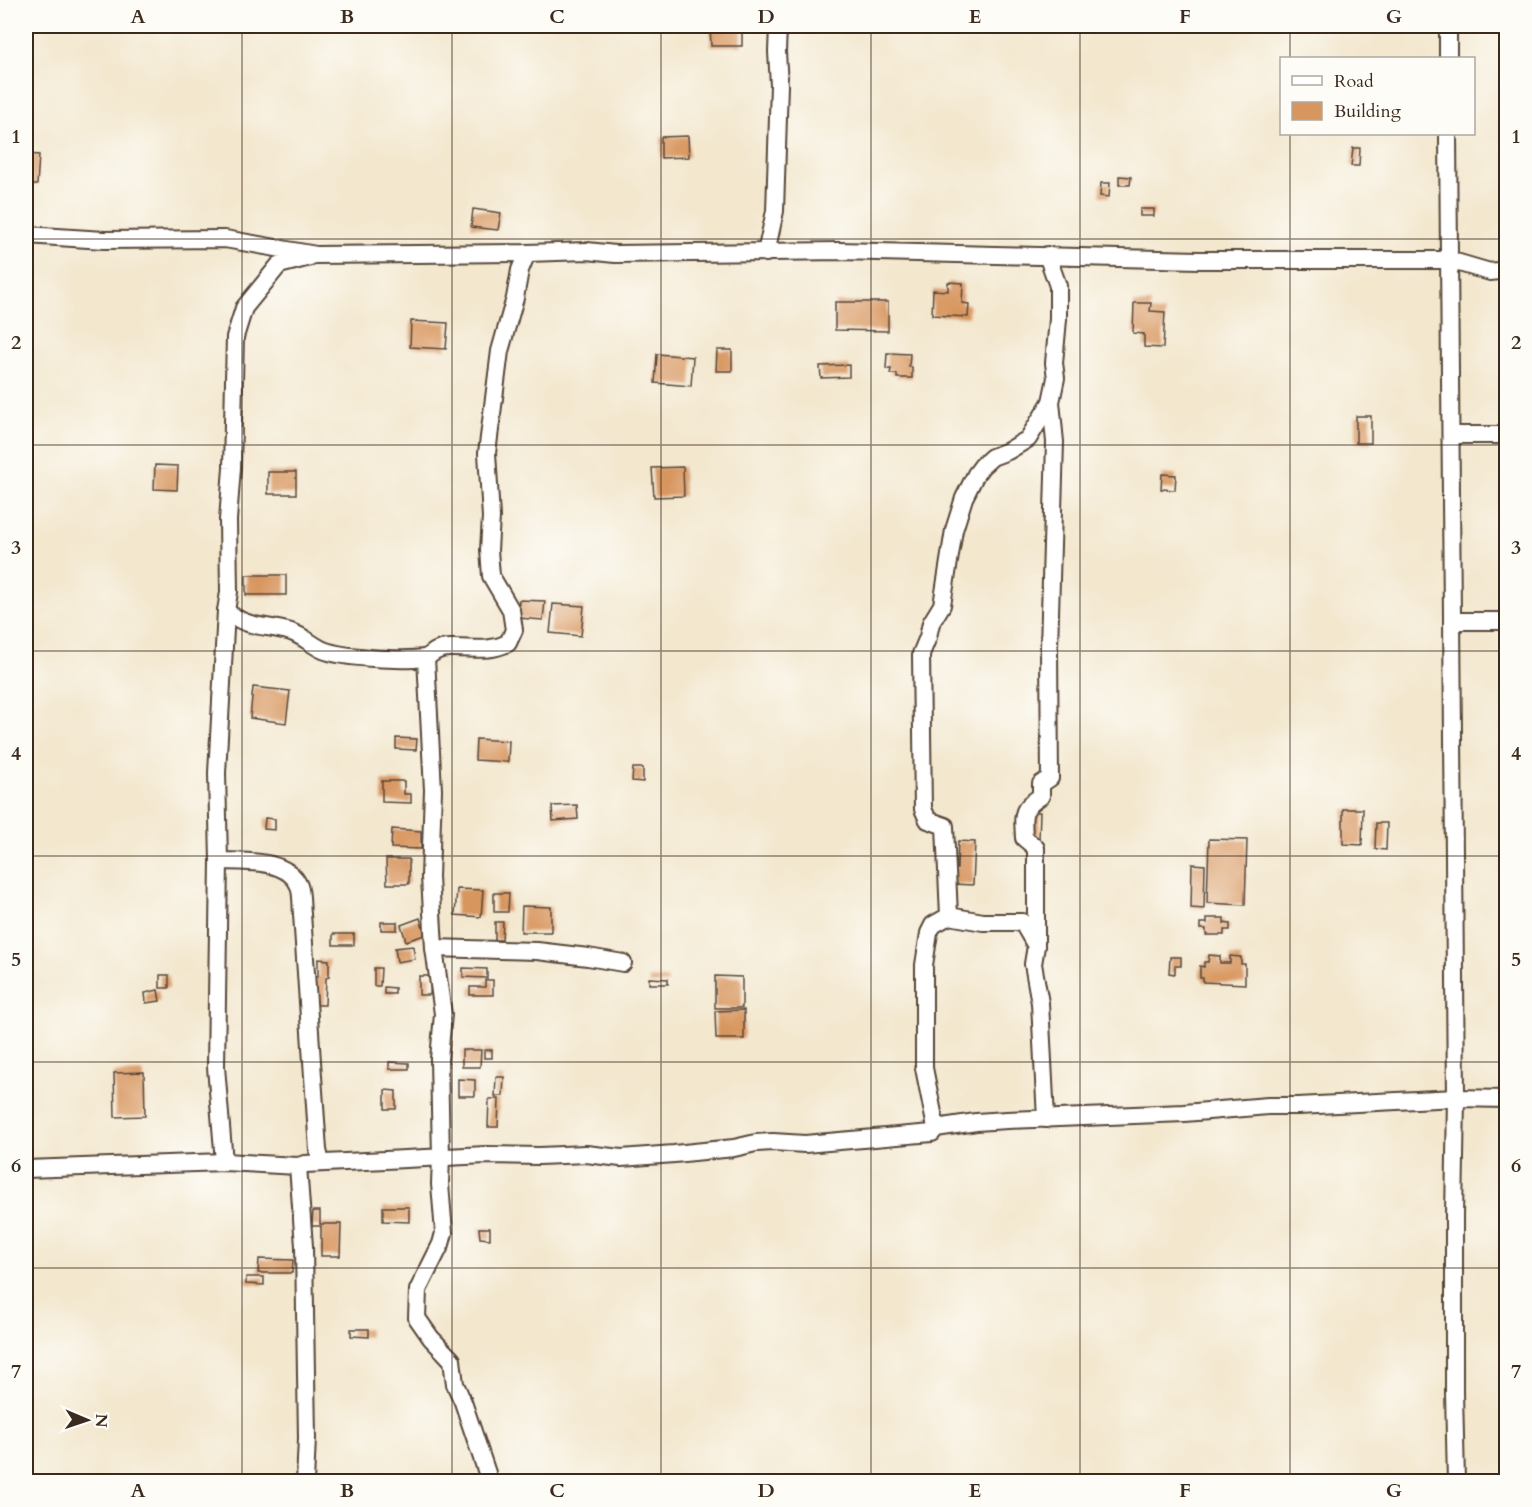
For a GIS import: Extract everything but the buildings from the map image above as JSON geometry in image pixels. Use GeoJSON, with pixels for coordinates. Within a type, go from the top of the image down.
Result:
{"type":"FeatureCollection","features":[{"type":"Feature","properties":{"kind":"street"},"geometry":{"type":"LineString","coordinates":[[766,252],[774,222],[776,195],[778,26]]}},
{"type":"Feature","properties":{"kind":"street"},"geometry":{"type":"LineString","coordinates":[[1448,26],[1448,57]]}},
{"type":"Feature","properties":{"kind":"street"},"geometry":{"type":"LineString","coordinates":[[1448,135],[1456,1098],[1454,1239],[1456,1482]]}},
{"type":"Feature","properties":{"kind":"street"},"geometry":{"type":"LineString","coordinates":[[26,235],[104,240],[225,239],[316,255],[587,251],[615,254],[839,251],[1199,260],[1449,260],[1490,272],[1506,270]]}},
{"type":"Feature","properties":{"kind":"street"},"geometry":{"type":"LineString","coordinates":[[226,611],[249,624],[291,632],[324,650],[344,655],[385,659],[426,658],[437,650],[497,648],[508,643],[514,630],[511,610],[491,576],[489,550],[491,517],[487,453],[500,351],[515,298],[520,270],[527,253]]}},
{"type":"Feature","properties":{"kind":"street"},"geometry":{"type":"LineString","coordinates":[[224,1162],[216,1067],[219,861],[217,773],[229,592],[228,520],[232,468],[235,337],[244,308],[279,265],[316,255]]}},
{"type":"Feature","properties":{"kind":"street"},"geometry":{"type":"LineString","coordinates":[[1046,1119],[1040,1003],[1033,964],[1036,946],[1036,848],[1024,838],[1023,816],[1030,804],[1041,796],[1041,784],[1050,777],[1049,648],[1055,442],[1051,402],[1056,378],[1054,363],[1058,286],[1047,255]]}},
{"type":"Feature","properties":{"kind":"street"},"geometry":{"type":"LineString","coordinates":[[949,916],[945,826],[928,820],[923,809],[921,654],[931,623],[942,606],[954,530],[964,498],[976,474],[992,457],[1028,439],[1051,402]]}},
{"type":"Feature","properties":{"kind":"street"},"geometry":{"type":"LineString","coordinates":[[1451,435],[1506,435]]}},
{"type":"Feature","properties":{"kind":"street"},"geometry":{"type":"LineString","coordinates":[[1452,621],[1506,621]]}},
{"type":"Feature","properties":{"kind":"street"},"geometry":{"type":"LineString","coordinates":[[426,658],[433,790],[430,877],[434,948],[443,1014],[439,1059],[440,1184],[444,1233],[441,1244],[418,1290],[417,1318],[431,1338],[452,1360],[455,1384],[488,1482]]}},
{"type":"Feature","properties":{"kind":"street"},"geometry":{"type":"LineString","coordinates":[[219,861],[260,863],[281,867],[290,873],[299,886],[318,1150],[321,1163]]}},
{"type":"Feature","properties":{"kind":"street"},"geometry":{"type":"LineString","coordinates":[[936,1128],[924,1068],[924,965],[929,933],[933,925],[949,916],[983,922],[1022,922],[1036,946]]}},
{"type":"Feature","properties":{"kind":"street"},"geometry":{"type":"LineString","coordinates":[[434,948],[537,951],[623,963]]}},
{"type":"Feature","properties":{"kind":"street"},"geometry":{"type":"LineString","coordinates":[[26,1169],[224,1162],[298,1166],[486,1155],[586,1154],[621,1158],[734,1148],[756,1143],[843,1142],[932,1133],[936,1128],[976,1122],[1456,1098],[1506,1099]]}},
{"type":"Feature","properties":{"kind":"street"},"geometry":{"type":"LineString","coordinates":[[298,1166],[304,1246],[307,1438],[305,1482]]}}]}
